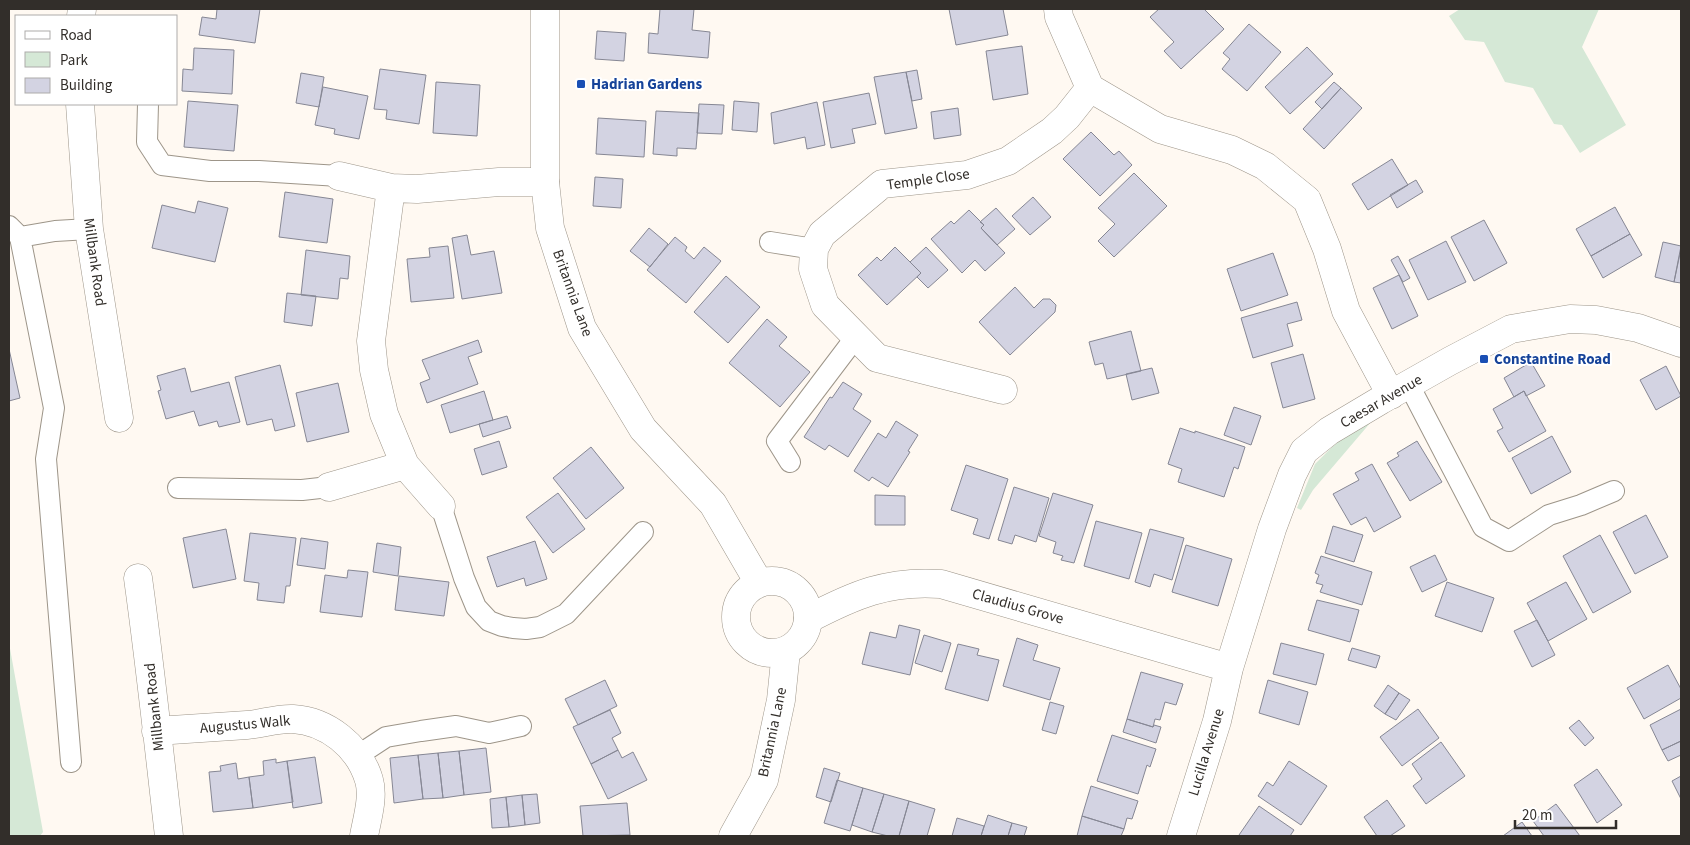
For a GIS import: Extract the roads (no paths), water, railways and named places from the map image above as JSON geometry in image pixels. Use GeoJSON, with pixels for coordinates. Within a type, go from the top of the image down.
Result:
{"type":"FeatureCollection","features":[{"type":"Feature","properties":{"kind":"street","name":"Britannia Lane"},"geometry":{"type":"LineString","coordinates":[[545,9],[545,182],[550,228],[582,328],[643,429],[713,504],[759,583]]}},
{"type":"Feature","properties":{"kind":"street"},"geometry":{"type":"LineString","coordinates":[[1058,9],[1059,17],[1090,88],[1160,130],[1232,150],[1265,166],[1307,200],[1327,249],[1346,311],[1400,390]]}},
{"type":"Feature","properties":{"kind":"street","name":"Temple Close"},"geometry":{"type":"LineString","coordinates":[[814,249],[822,234],[882,184],[966,175],[1008,161],[1052,132],[1067,117],[1090,88]]}},
{"type":"Feature","properties":{"kind":"street","name":"Millbank Road"},"geometry":{"type":"LineString","coordinates":[[80,105],[89,229],[120,418]]}},
{"type":"Feature","properties":{"kind":"street"},"geometry":{"type":"LineString","coordinates":[[339,176],[391,188],[417,189],[499,182],[545,182]]}},
{"type":"Feature","properties":{"kind":"street"},"geometry":{"type":"LineString","coordinates":[[391,188],[372,341],[374,370],[384,414],[405,466],[440,506]]}},
{"type":"Feature","properties":{"kind":"street"},"geometry":{"type":"LineString","coordinates":[[814,249],[813,269],[825,305],[855,338],[877,358],[1003,390]]}},
{"type":"Feature","properties":{"kind":"street","name":"Caesar Avenue"},"geometry":{"type":"LineString","coordinates":[[1229,668],[1272,529],[1292,475],[1304,451],[1329,431],[1450,361],[1512,328],[1570,319],[1596,320],[1638,328],[1681,343]]}},
{"type":"Feature","properties":{"kind":"street"},"geometry":{"type":"LineString","coordinates":[[329,487],[405,466]]}},
{"type":"Feature","properties":{"kind":"street","name":"Millbank Road"},"geometry":{"type":"LineString","coordinates":[[138,578],[151,667],[156,732],[169,836]]}},
{"type":"Feature","properties":{"kind":"street"},"geometry":{"type":"LineString","coordinates":[[772,581],[785,583],[796,590],[804,601],[808,619],[805,631],[801,639],[786,651],[774,654],[761,652],[748,645],[740,635],[736,623],[738,602],[746,591],[759,583],[772,581]]}},
{"type":"Feature","properties":{"kind":"street","name":"Claudius Grove"},"geometry":{"type":"LineString","coordinates":[[808,619],[842,601],[890,585],[920,582],[941,584],[1229,668]]}},
{"type":"Feature","properties":{"kind":"street","name":"Britannia Lane"},"geometry":{"type":"LineString","coordinates":[[733,836],[764,780],[781,700],[786,651]]}},
{"type":"Feature","properties":{"kind":"street","name":"Lucilla Avenue"},"geometry":{"type":"LineString","coordinates":[[1180,836],[1217,722],[1229,668]]}},
{"type":"Feature","properties":{"kind":"street","name":"Augustus Walk"},"geometry":{"type":"LineString","coordinates":[[156,732],[256,724],[292,719],[322,726],[342,738],[357,756],[369,780],[370,806],[364,836]]}},
{"type":"Feature","properties":{"kind":"lane"},"geometry":{"type":"LineString","coordinates":[[148,105],[147,142],[162,165],[210,171],[259,171],[339,176]]}},
{"type":"Feature","properties":{"kind":"lane"},"geometry":{"type":"LineString","coordinates":[[72,762],[46,459],[54,408],[14,232],[89,229]]}},
{"type":"Feature","properties":{"kind":"lane"},"geometry":{"type":"LineString","coordinates":[[770,242],[814,249]]}},
{"type":"Feature","properties":{"kind":"lane"},"geometry":{"type":"LineString","coordinates":[[790,462],[777,441],[855,338]]}},
{"type":"Feature","properties":{"kind":"lane"},"geometry":{"type":"LineString","coordinates":[[1400,390],[1483,526],[1509,541],[1549,515],[1581,505],[1614,491]]}},
{"type":"Feature","properties":{"kind":"lane"},"geometry":{"type":"LineString","coordinates":[[178,488],[302,490],[329,487]]}},
{"type":"Feature","properties":{"kind":"lane"},"geometry":{"type":"LineString","coordinates":[[440,506],[464,578],[476,607],[489,620],[502,626],[526,630],[540,627],[566,614],[642,532]]}},
{"type":"Feature","properties":{"kind":"lane"},"geometry":{"type":"LineString","coordinates":[[357,756],[386,738],[421,731],[456,726],[489,733],[521,726]]}},
{"type":"Feature","properties":{"kind":"place","name":"Hadrian Gardens"},"geometry":{"type":"Point","coordinates":[581,84]}},
{"type":"Feature","properties":{"kind":"place","name":"Constantine Road"},"geometry":{"type":"Point","coordinates":[1484,359]}}]}
